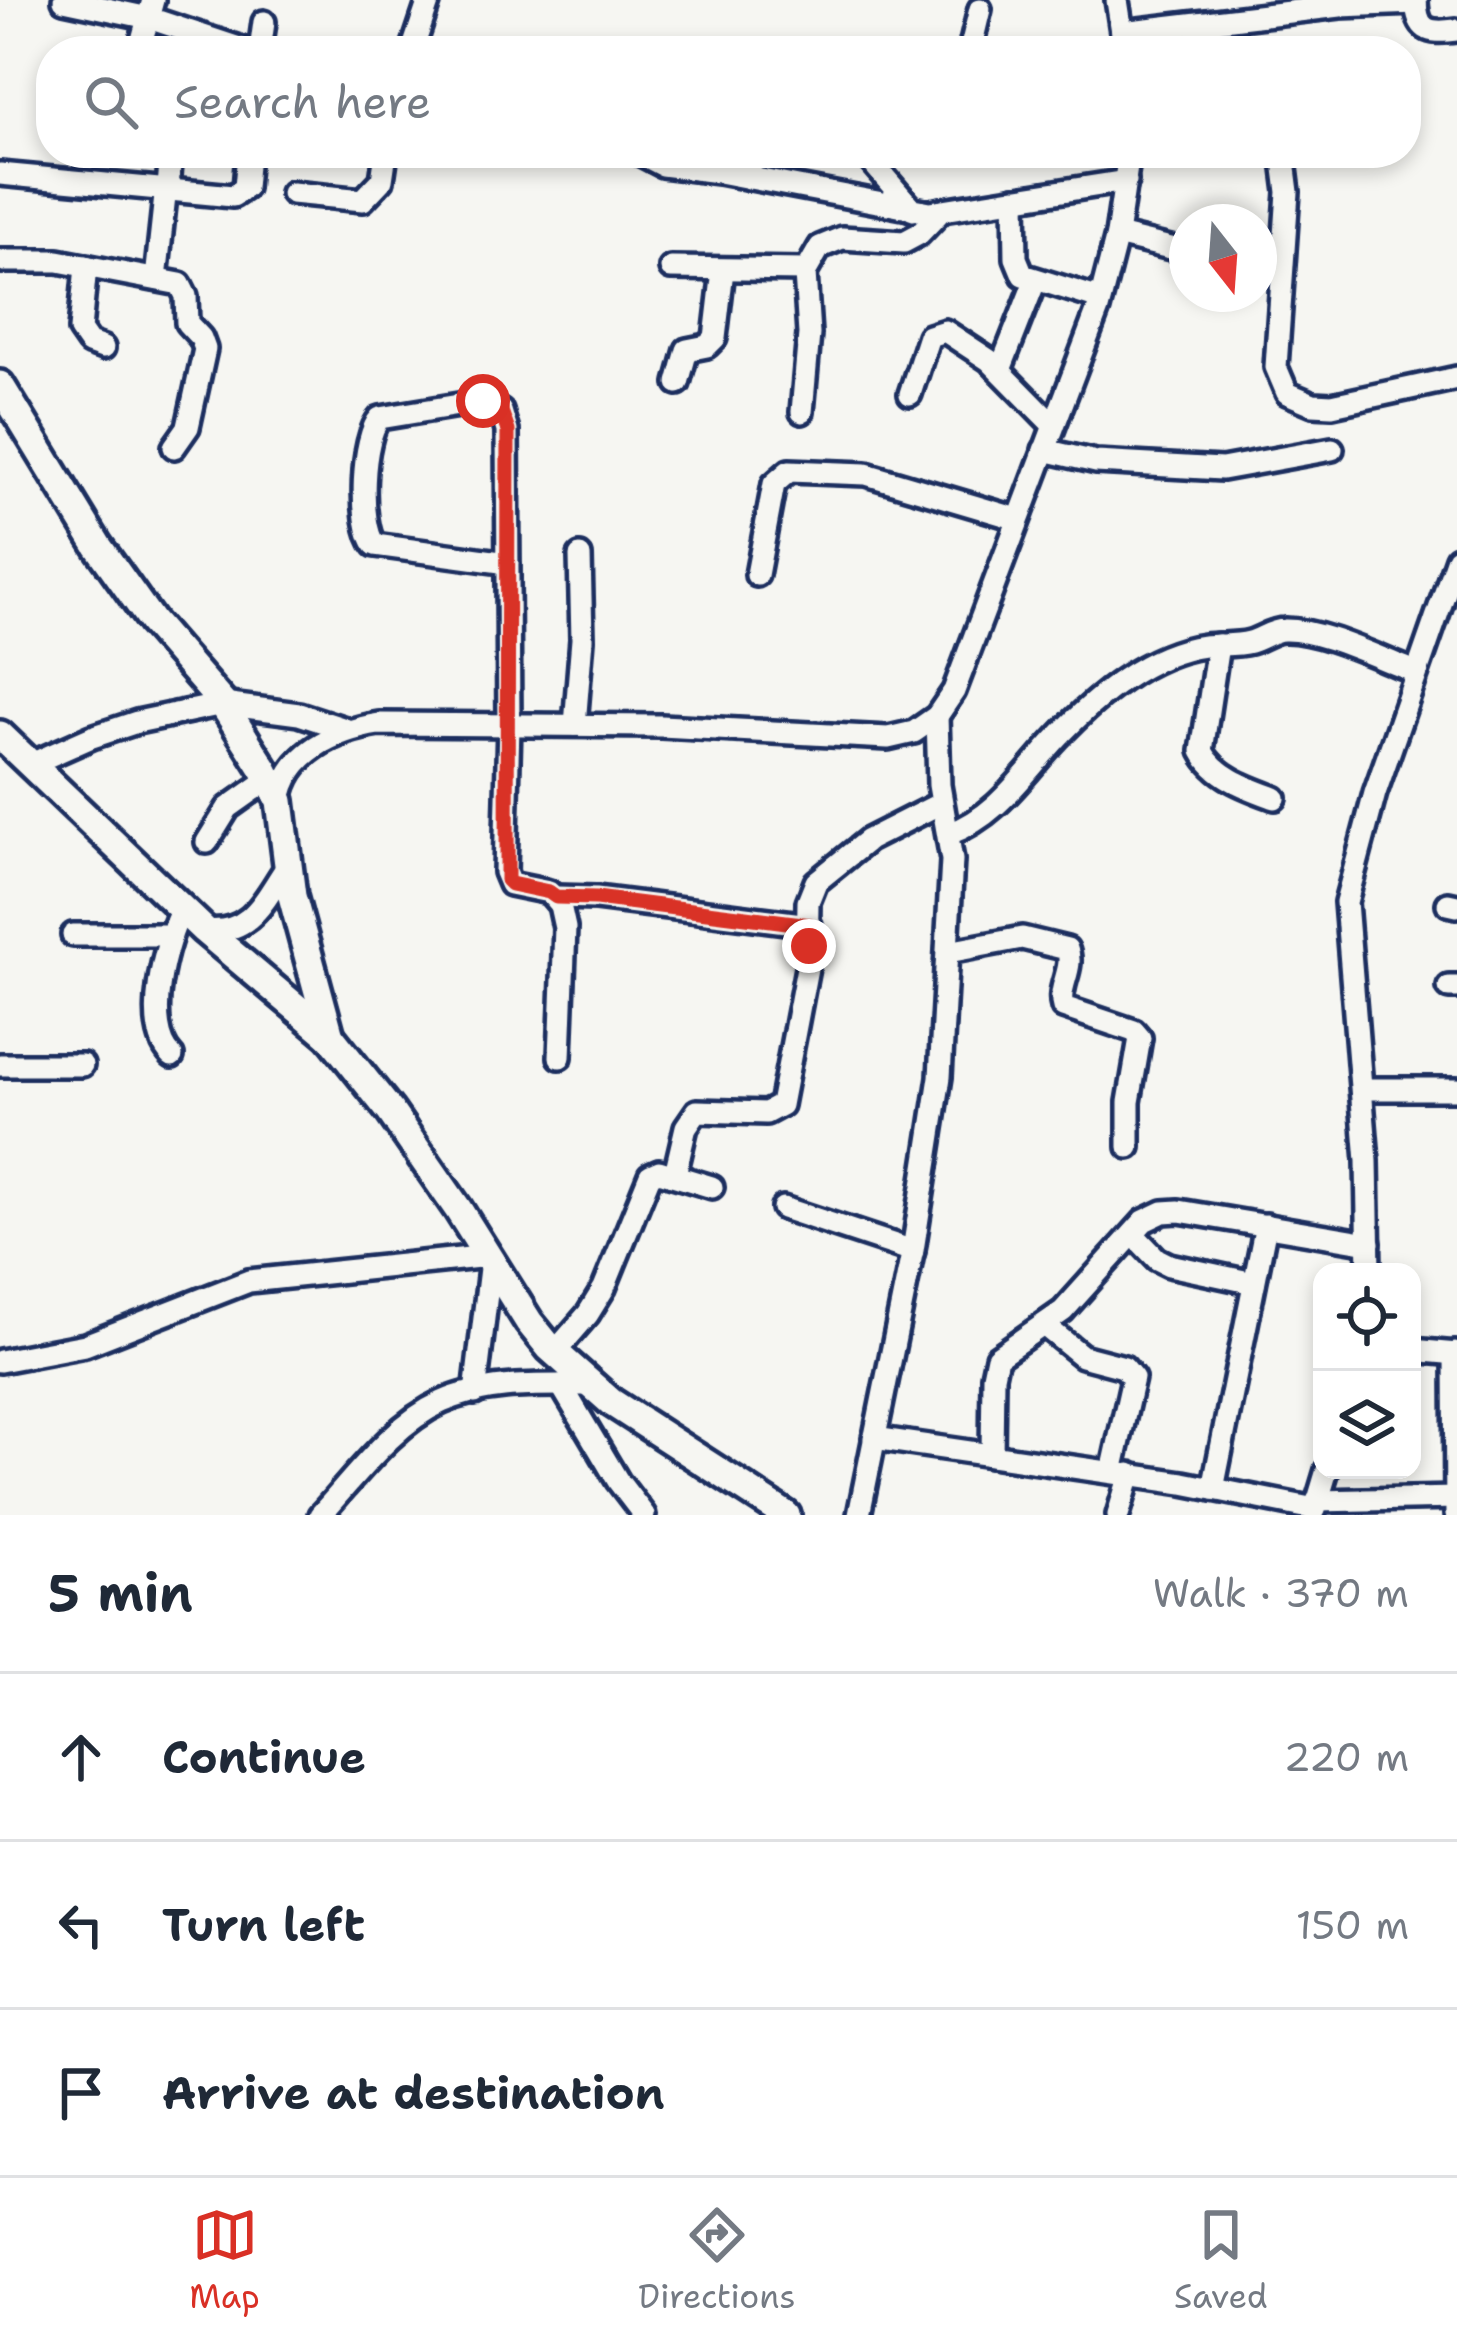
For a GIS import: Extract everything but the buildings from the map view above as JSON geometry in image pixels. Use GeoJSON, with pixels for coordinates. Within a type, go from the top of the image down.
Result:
{"type":"FeatureCollection","features":[{"type":"Feature","properties":{"kind":"main road"},"geometry":{"type":"LineString","coordinates":[[0,385],[98,546],[152,622],[223,704],[275,790],[301,934],[330,1036]]}},
{"type":"Feature","properties":{"kind":"main road"},"geometry":{"type":"LineString","coordinates":[[1,737],[204,930],[330,1036],[390,1111],[575,1385],[786,1515]]}},
{"type":"Feature","properties":{"kind":"street"},"geometry":{"type":"LineString","coordinates":[[64,0],[151,9],[213,36]]}},
{"type":"Feature","properties":{"kind":"street"},"geometry":{"type":"LineString","coordinates":[[417,36],[429,0]]}},
{"type":"Feature","properties":{"kind":"street"},"geometry":{"type":"LineString","coordinates":[[1117,0],[1123,36]]}},
{"type":"Feature","properties":{"kind":"street"},"geometry":{"type":"LineString","coordinates":[[1143,36],[1209,15],[1416,2],[1423,30],[1456,30]]}},
{"type":"Feature","properties":{"kind":"street"},"geometry":{"type":"LineString","coordinates":[[974,36],[980,9]]}},
{"type":"Feature","properties":{"kind":"street"},"geometry":{"type":"LineString","coordinates":[[262,36],[264,22]]}},
{"type":"Feature","properties":{"kind":"street"},"geometry":{"type":"LineString","coordinates":[[156,279],[169,168]]}},
{"type":"Feature","properties":{"kind":"street"},"geometry":{"type":"LineString","coordinates":[[0,174],[238,195],[244,188],[246,168]]}},
{"type":"Feature","properties":{"kind":"street"},"geometry":{"type":"LineString","coordinates":[[292,193],[351,201],[369,197],[382,180],[384,168]]}},
{"type":"Feature","properties":{"kind":"street"},"geometry":{"type":"LineString","coordinates":[[676,168],[913,211],[1126,181]]}},
{"type":"Feature","properties":{"kind":"street"},"geometry":{"type":"LineString","coordinates":[[749,178],[750,168]]}},
{"type":"Feature","properties":{"kind":"street"},"geometry":{"type":"LineString","coordinates":[[877,168],[913,211]]}},
{"type":"Feature","properties":{"kind":"street"},"geometry":{"type":"LineString","coordinates":[[207,842],[228,808],[282,788],[315,745],[345,729],[379,724],[661,726],[861,739],[914,732],[937,716],[954,691],[1100,298],[1117,235],[1127,168]]}},
{"type":"Feature","properties":{"kind":"street"},"geometry":{"type":"LineString","coordinates":[[1277,243],[1288,192],[1285,168]]}},
{"type":"Feature","properties":{"kind":"street"},"geometry":{"type":"LineString","coordinates":[[1015,198],[1016,258],[1023,275],[1100,298]]}},
{"type":"Feature","properties":{"kind":"street"},"geometry":{"type":"LineString","coordinates":[[802,412],[808,334],[806,270],[825,242],[842,238],[904,242],[942,210]]}},
{"type":"Feature","properties":{"kind":"street"},"geometry":{"type":"LineString","coordinates":[[1117,235],[1169,248]]}},
{"type":"Feature","properties":{"kind":"street"},"geometry":{"type":"LineString","coordinates":[[0,261],[58,261],[183,288],[187,322],[204,345],[188,427],[174,447]]}},
{"type":"Feature","properties":{"kind":"street"},"geometry":{"type":"LineString","coordinates":[[86,266],[80,330],[89,343],[103,348]]}},
{"type":"Feature","properties":{"kind":"street"},"geometry":{"type":"LineString","coordinates":[[671,268],[806,270]]}},
{"type":"Feature","properties":{"kind":"street"},"geometry":{"type":"LineString","coordinates":[[678,383],[687,350],[707,346],[715,338],[723,270]]}},
{"type":"Feature","properties":{"kind":"street"},"geometry":{"type":"LineString","coordinates":[[1000,370],[1035,281]]}},
{"type":"Feature","properties":{"kind":"street"},"geometry":{"type":"LineString","coordinates":[[1272,312],[1276,367],[1281,385],[1292,398],[1332,405],[1457,378]]}},
{"type":"Feature","properties":{"kind":"street"},"geometry":{"type":"LineString","coordinates":[[910,394],[926,341],[938,331],[965,341],[1054,425]]}},
{"type":"Feature","properties":{"kind":"street"},"geometry":{"type":"LineString","coordinates":[[508,563],[384,548],[368,537],[364,524],[368,435],[380,418],[483,401],[501,411],[508,431],[509,725],[507,880],[556,897],[810,925]]}},
{"type":"Feature","properties":{"kind":"street"},"geometry":{"type":"LineString","coordinates":[[1044,450],[1096,463],[1222,469],[1332,449]]}},
{"type":"Feature","properties":{"kind":"street"},"geometry":{"type":"LineString","coordinates":[[757,575],[774,484],[789,471],[879,477],[1018,519]]}},
{"type":"Feature","properties":{"kind":"street"},"geometry":{"type":"LineString","coordinates":[[575,725],[582,639],[580,556]]}},
{"type":"Feature","properties":{"kind":"street"},"geometry":{"type":"LineString","coordinates":[[1369,1263],[1362,1089],[1346,902],[1375,793],[1416,672],[1449,604],[1456,565]]}},
{"type":"Feature","properties":{"kind":"street"},"geometry":{"type":"LineString","coordinates":[[949,834],[999,805],[1058,736],[1130,675],[1178,652],[1248,643],[1287,629],[1416,672]]}},
{"type":"Feature","properties":{"kind":"street"},"geometry":{"type":"LineString","coordinates":[[1218,645],[1202,751],[1209,763],[1232,780],[1275,798]]}},
{"type":"Feature","properties":{"kind":"street"},"geometry":{"type":"LineString","coordinates":[[31,764],[137,722],[223,704],[299,714],[345,729]]}},
{"type":"Feature","properties":{"kind":"street"},"geometry":{"type":"LineString","coordinates":[[859,1515],[913,1251],[940,1077],[952,882],[949,834],[941,803],[937,716]]}},
{"type":"Feature","properties":{"kind":"street"},"geometry":{"type":"LineString","coordinates":[[675,1174],[686,1127],[697,1111],[766,1113],[781,1105],[808,968],[811,892],[825,873],[868,840],[941,803]]}},
{"type":"Feature","properties":{"kind":"street"},"geometry":{"type":"LineString","coordinates":[[204,930],[216,932],[245,924],[262,909],[288,865]]}},
{"type":"Feature","properties":{"kind":"street"},"geometry":{"type":"LineString","coordinates":[[556,897],[565,928],[560,1058]]}},
{"type":"Feature","properties":{"kind":"street"},"geometry":{"type":"LineString","coordinates":[[172,1056],[161,1037],[160,974],[169,935],[182,909]]}},
{"type":"Feature","properties":{"kind":"street"},"geometry":{"type":"LineString","coordinates":[[73,935],[169,935]]}},
{"type":"Feature","properties":{"kind":"street"},"geometry":{"type":"LineString","coordinates":[[948,952],[1022,938],[1067,949],[1071,959],[1060,997],[1063,1006],[1134,1031],[1140,1038],[1129,1147]]}},
{"type":"Feature","properties":{"kind":"street"},"geometry":{"type":"LineString","coordinates":[[0,1065],[82,1065]]}},
{"type":"Feature","properties":{"kind":"street"},"geometry":{"type":"LineString","coordinates":[[1362,1089],[1457,1089]]}},
{"type":"Feature","properties":{"kind":"street"},"geometry":{"type":"LineString","coordinates":[[554,1352],[604,1288],[645,1181],[659,1171],[712,1187]]}},
{"type":"Feature","properties":{"kind":"street"},"geometry":{"type":"LineString","coordinates":[[783,1208],[913,1251]]}},
{"type":"Feature","properties":{"kind":"street"},"geometry":{"type":"LineString","coordinates":[[992,1455],[993,1376],[998,1357],[1045,1326],[1152,1216],[1179,1211],[1369,1243]]}},
{"type":"Feature","properties":{"kind":"street"},"geometry":{"type":"LineString","coordinates":[[1213,1489],[1266,1225]]}},
{"type":"Feature","properties":{"kind":"street"},"geometry":{"type":"LineString","coordinates":[[1133,1234],[1169,1265],[1254,1283]]}},
{"type":"Feature","properties":{"kind":"street"},"geometry":{"type":"LineString","coordinates":[[0,1361],[86,1346],[249,1281],[490,1258],[475,1393]]}},
{"type":"Feature","properties":{"kind":"street"},"geometry":{"type":"LineString","coordinates":[[1045,1326],[1082,1356],[1124,1367],[1132,1378],[1118,1515]]}},
{"type":"Feature","properties":{"kind":"street"},"geometry":{"type":"LineString","coordinates":[[1421,1351],[1456,1353],[1456,1515]]}},
{"type":"Feature","properties":{"kind":"street"},"geometry":{"type":"LineString","coordinates":[[320,1515],[403,1428],[446,1400],[475,1393],[575,1385],[618,1481],[644,1515]]}},
{"type":"Feature","properties":{"kind":"street"},"geometry":{"type":"LineString","coordinates":[[874,1438],[1121,1473],[1315,1508],[1456,1498]]}},
{"type":"Feature","properties":{"kind":"street"},"geometry":{"type":"LineString","coordinates":[[1315,1508],[1324,1479]]}},
{"type":"Feature","properties":{"kind":"street"},"geometry":{"type":"LineString","coordinates":[[340,1515],[344,1490]]}},
{"type":"Feature","properties":{"kind":"route"},"geometry":{"type":"LineString","coordinates":[[483,401],[501,411],[508,431],[507,880],[556,897],[810,925],[809,946]]}}]}
